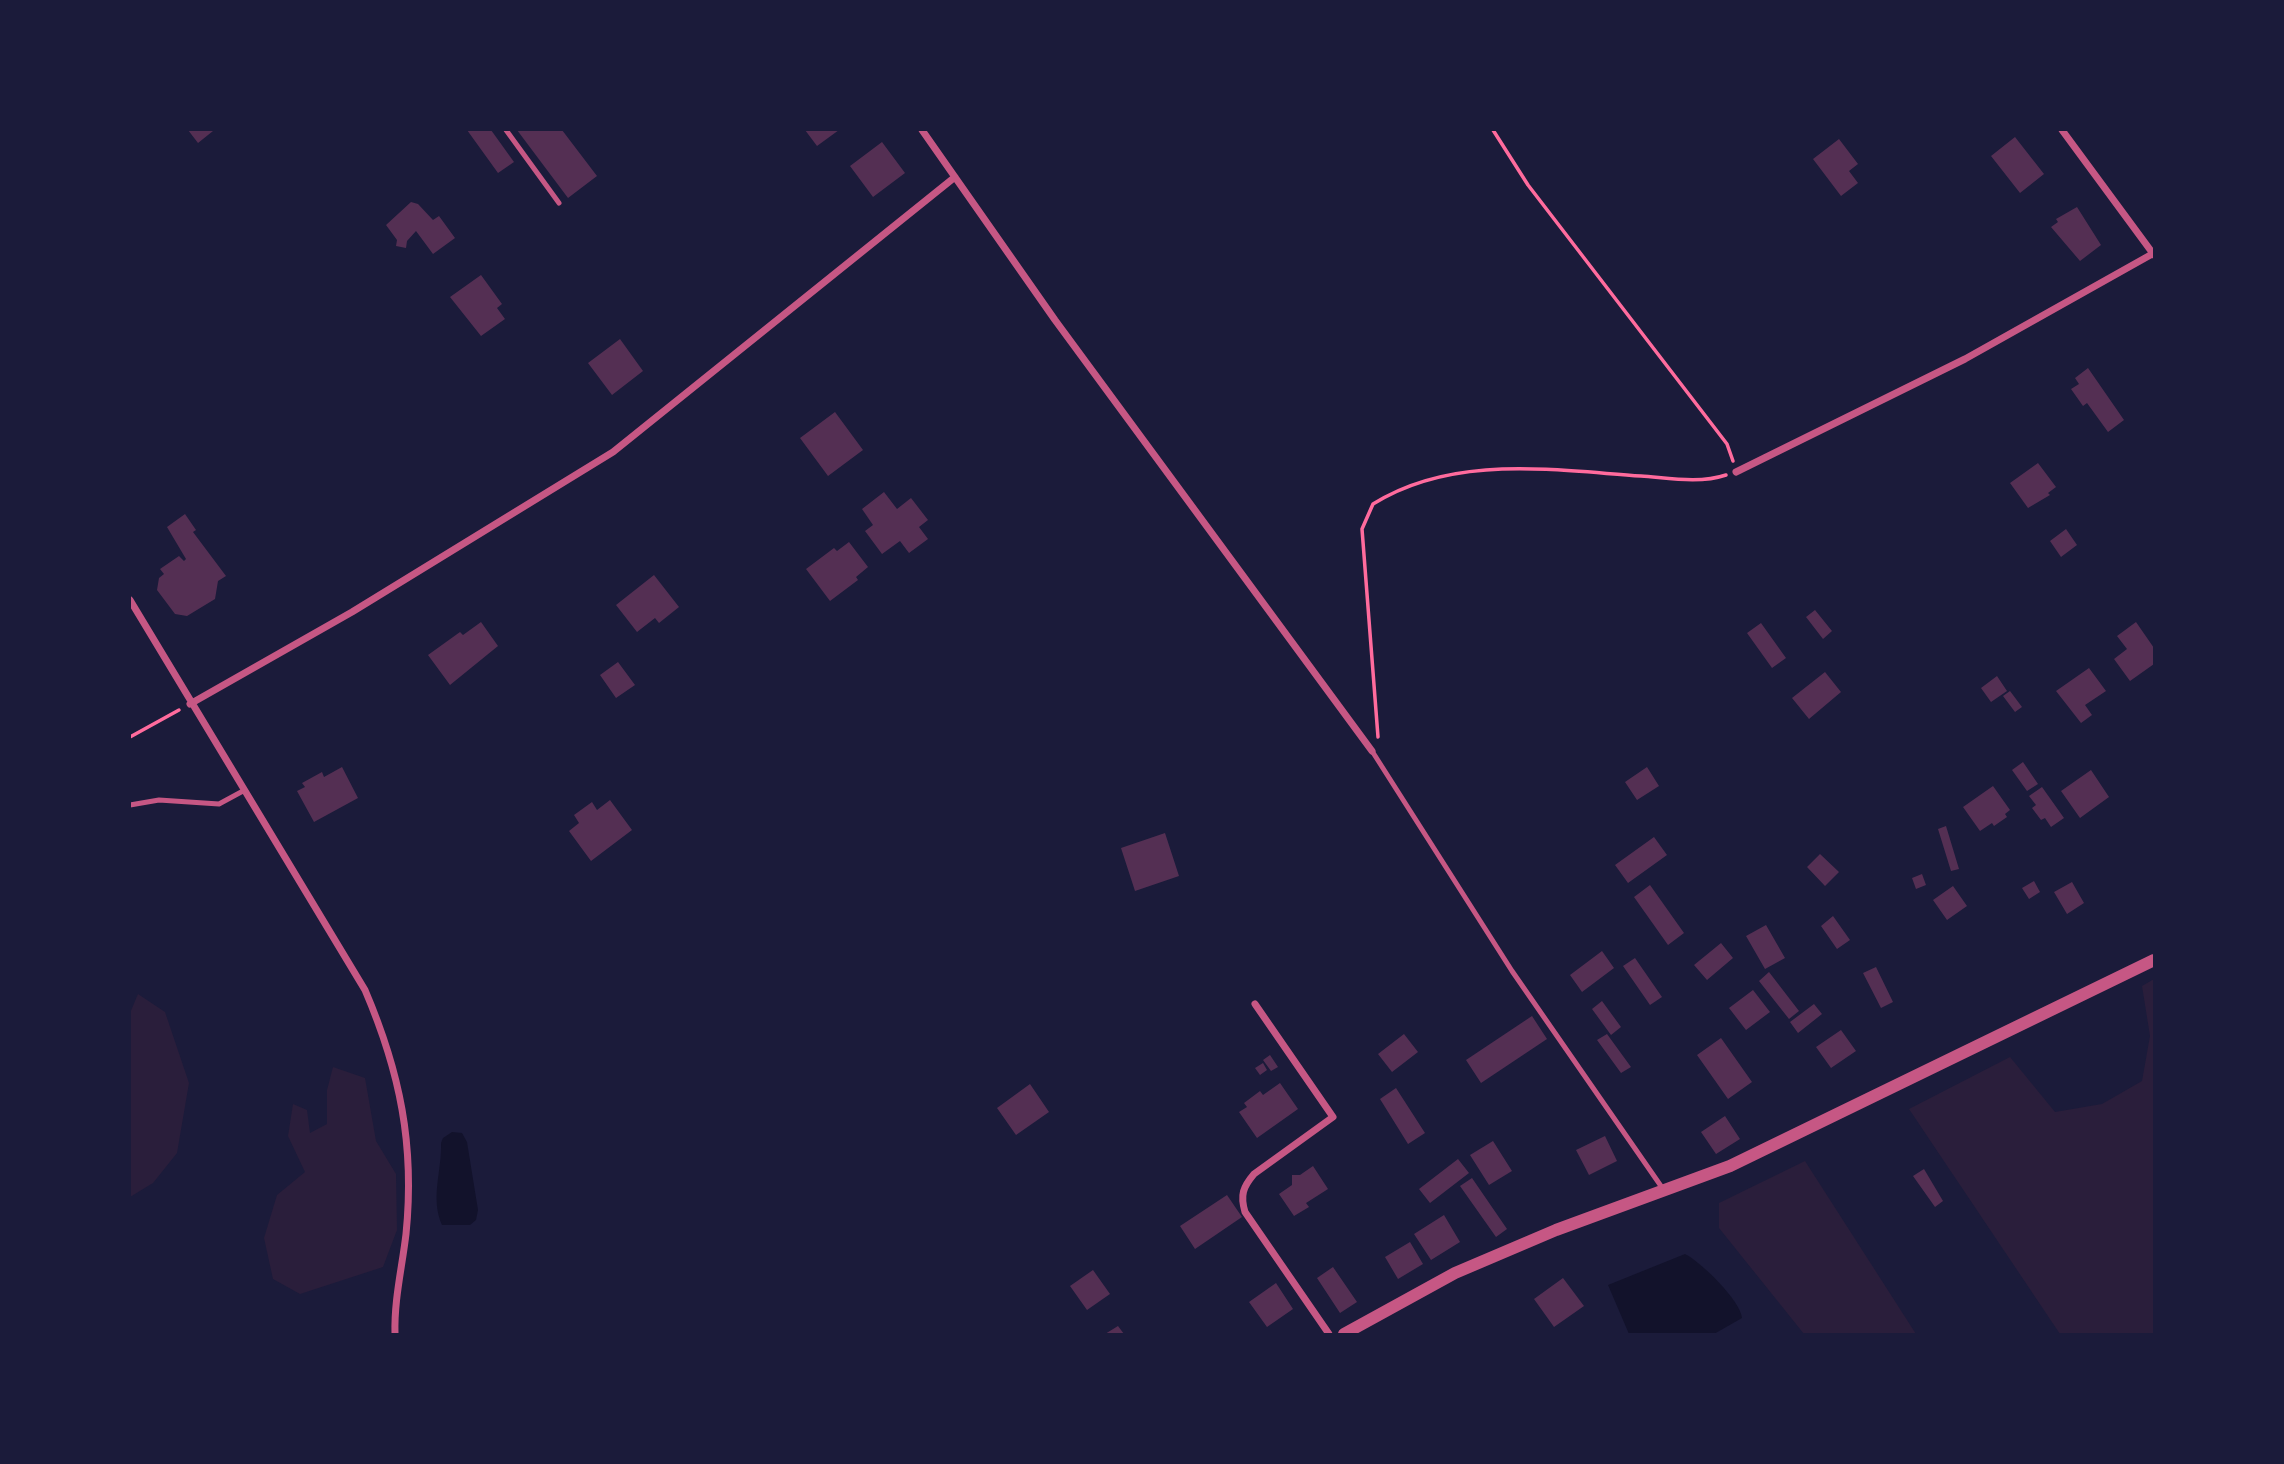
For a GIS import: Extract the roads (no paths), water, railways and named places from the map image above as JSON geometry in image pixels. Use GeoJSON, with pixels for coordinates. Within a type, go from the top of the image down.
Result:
{"type":"FeatureCollection","features":[{"type":"Feature","properties":{"kind":"street"},"geometry":{"type":"LineString","coordinates":[[922,130],[1055,320],[1372,751]]}},
{"type":"Feature","properties":{"kind":"street"},"geometry":{"type":"LineString","coordinates":[[1737,471],[1965,359],[2154,254],[2062,130]]}},
{"type":"Feature","properties":{"kind":"street"},"geometry":{"type":"LineString","coordinates":[[190,704],[352,612],[613,452],[956,177]]}},
{"type":"Feature","properties":{"kind":"street"},"geometry":{"type":"LineString","coordinates":[[130,600],[190,704],[365,990],[394,1063],[408,1157],[408,1195],[394,1305],[395,1335]]}},
{"type":"Feature","properties":{"kind":"street"},"geometry":{"type":"LineString","coordinates":[[1343,1335],[1455,1273],[1556,1230],[1664,1192],[1741,1161],[2154,960]]}},
{"type":"Feature","properties":{"kind":"street"},"geometry":{"type":"LineString","coordinates":[[1255,1004],[1333,1118],[1254,1174],[1244,1185],[1241,1199],[1244,1212],[1329,1335]]}},
{"type":"Feature","properties":{"kind":"lane"},"geometry":{"type":"LineString","coordinates":[[506,130],[559,203]]}},
{"type":"Feature","properties":{"kind":"lane"},"geometry":{"type":"LineString","coordinates":[[1372,751],[1512,971],[1664,1192]]}},
{"type":"Feature","properties":{"kind":"lane"},"geometry":{"type":"LineString","coordinates":[[130,805],[159,800],[219,804],[243,791]]}}]}
